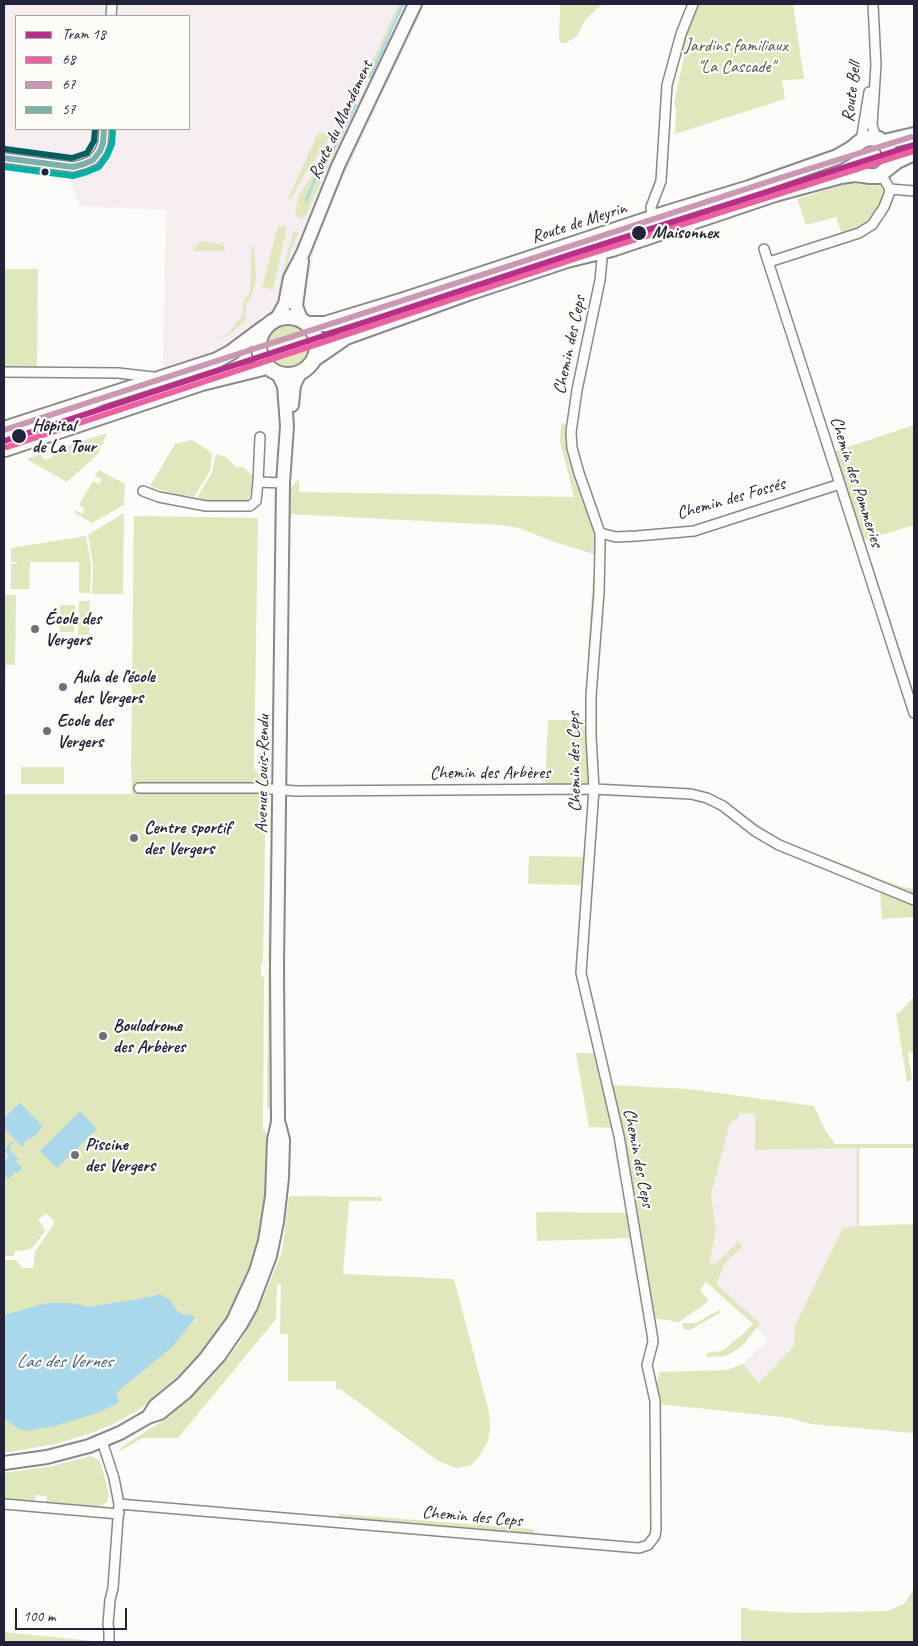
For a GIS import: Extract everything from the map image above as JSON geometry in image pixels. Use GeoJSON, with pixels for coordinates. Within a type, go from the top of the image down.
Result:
{"type":"FeatureCollection","features":[{"type":"Feature","properties":{"kind":"main road","name":"Route du Mandement"},"geometry":{"type":"LineString","coordinates":[[278,318],[285,304],[290,278],[303,253],[338,166],[415,4]]}},
{"type":"Feature","properties":{"kind":"main road","name":"Route de Meyrin"},"geometry":{"type":"LineString","coordinates":[[304,322],[325,324],[731,194],[821,164],[845,153],[859,142],[868,138],[880,140],[914,135]]}},
{"type":"Feature","properties":{"kind":"main road"},"geometry":{"type":"LineString","coordinates":[[880,140],[890,153],[891,160],[885,171]]}},
{"type":"Feature","properties":{"kind":"main road"},"geometry":{"type":"LineString","coordinates":[[859,142],[853,150],[852,161],[855,168],[862,174]]}},
{"type":"Feature","properties":{"kind":"main road"},"geometry":{"type":"LineString","coordinates":[[885,171],[904,156],[914,153]]}},
{"type":"Feature","properties":{"kind":"main road","name":"Route de Meyrin"},"geometry":{"type":"LineString","coordinates":[[314,359],[346,336],[567,260],[600,252],[774,194],[841,176],[862,174],[874,176],[885,171]]}},
{"type":"Feature","properties":{"kind":"main road","name":"Route du Mandement"},"geometry":{"type":"LineString","coordinates":[[303,253],[296,306],[304,322]]}},
{"type":"Feature","properties":{"kind":"main road"},"geometry":{"type":"LineString","coordinates":[[4,429],[224,357],[278,318],[290,316],[304,322],[315,335],[317,343],[314,359],[309,366],[300,372],[290,375],[273,370],[202,383],[4,444]]}},
{"type":"Feature","properties":{"kind":"main road"},"geometry":{"type":"LineString","coordinates":[[265,327],[260,337],[258,348],[260,356],[273,370]]}},
{"type":"Feature","properties":{"kind":"main road","name":"Avenue Louis-Rendu"},"geometry":{"type":"LineString","coordinates":[[4,1463],[47,1457],[102,1441],[148,1417],[155,1406],[182,1384],[210,1354],[233,1321],[250,1286],[261,1256],[268,1223],[274,1140],[278,1122],[277,966],[283,483],[287,426],[284,386],[273,370]]}},
{"type":"Feature","properties":{"kind":"main road","name":"Avenue Louis-Rendu"},"geometry":{"type":"LineString","coordinates":[[287,426],[292,406],[294,385],[300,372]]}},
{"type":"Feature","properties":{"kind":"street"},"geometry":{"type":"LineString","coordinates":[[652,219],[651,207],[661,181],[667,85],[681,34],[693,4]]}},
{"type":"Feature","properties":{"kind":"street","name":"Route Bell"},"geometry":{"type":"LineString","coordinates":[[873,4],[876,72],[872,125],[880,140]]}},
{"type":"Feature","properties":{"kind":"street","name":"Route Bell"},"geometry":{"type":"LineString","coordinates":[[859,142],[868,99],[874,48]]}},
{"type":"Feature","properties":{"kind":"street"},"geometry":{"type":"LineString","coordinates":[[4,158],[73,167],[84,164],[93,160],[102,148],[104,130]]}},
{"type":"Feature","properties":{"kind":"street"},"geometry":{"type":"LineString","coordinates":[[769,262],[864,230],[872,225],[888,199],[890,189],[885,171]]}},
{"type":"Feature","properties":{"kind":"street"},"geometry":{"type":"LineString","coordinates":[[890,189],[914,191]]}},
{"type":"Feature","properties":{"kind":"street","name":"Chemin des Pommeries"},"geometry":{"type":"LineString","coordinates":[[764,249],[914,713]]}},
{"type":"Feature","properties":{"kind":"street","name":"Chemin des Ceps"},"geometry":{"type":"LineString","coordinates":[[119,1504],[639,1548],[646,1546],[654,1539],[656,1529],[655,1401],[647,1366],[652,1334],[619,1136],[581,973],[594,788],[591,696],[599,592],[600,533],[578,473],[572,448],[571,432],[577,390],[600,280],[602,259],[600,252]]}},
{"type":"Feature","properties":{"kind":"street"},"geometry":{"type":"LineString","coordinates":[[4,372],[118,373],[147,378],[166,377]]}},
{"type":"Feature","properties":{"kind":"street"},"geometry":{"type":"LineString","coordinates":[[4,444],[70,418],[132,388]]}},
{"type":"Feature","properties":{"kind":"street"},"geometry":{"type":"LineString","coordinates":[[70,418],[138,404]]}},
{"type":"Feature","properties":{"kind":"street"},"geometry":{"type":"LineString","coordinates":[[143,491],[159,497],[206,506],[250,506],[256,501],[260,437]]}},
{"type":"Feature","properties":{"kind":"street"},"geometry":{"type":"LineString","coordinates":[[258,482],[283,483]]}},
{"type":"Feature","properties":{"kind":"street","name":"Chemin des Fossés"},"geometry":{"type":"LineString","coordinates":[[600,533],[616,537],[630,537],[694,530],[840,484]]}},
{"type":"Feature","properties":{"kind":"street","name":"Chemin des Arbères"},"geometry":{"type":"LineString","coordinates":[[139,788],[280,790],[594,788],[677,793],[707,798],[723,806],[755,831],[779,845],[914,900]]}},
{"type":"Feature","properties":{"kind":"street"},"geometry":{"type":"LineString","coordinates":[[102,1441],[114,1476],[119,1504],[113,1588],[108,1624],[110,1632],[109,1642]]}},
{"type":"Feature","properties":{"kind":"street"},"geometry":{"type":"LineString","coordinates":[[4,1504],[119,1514]]}},
{"type":"Feature","properties":{"kind":"shaded area"},"geometry":{"type":"Polygon","coordinates":[[[4,4],[425,4],[334,199],[315,249],[306,289],[272,313],[228,349],[163,370],[166,210],[80,206],[69,176],[4,166],[4,4]]]}},
{"type":"Feature","properties":{"kind":"shaded area"},"geometry":{"type":"Polygon","coordinates":[[[726,1113],[755,1114],[755,1150],[857,1148],[857,1227],[810,1298],[795,1326],[795,1346],[759,1383],[743,1364],[769,1339],[704,1279],[705,1246],[701,1196],[726,1113]]]}},
{"type":"Feature","properties":{"kind":"green space"},"geometry":{"type":"Polygon","coordinates":[[[399,4],[405,4],[370,76],[365,82],[368,70],[399,4]]]}},
{"type":"Feature","properties":{"kind":"green space"},"geometry":{"type":"Polygon","coordinates":[[[560,4],[605,4],[585,20],[577,36],[566,43],[562,43],[559,40],[560,4]]]}},
{"type":"Feature","properties":{"kind":"green space","name":"Jardins familiaux \"La Cascade\""},"geometry":{"type":"Polygon","coordinates":[[[695,4],[793,4],[804,79],[782,80],[785,99],[675,134],[676,109],[674,103],[684,57],[677,56],[695,4]]]}},
{"type":"Feature","properties":{"kind":"green space"},"geometry":{"type":"Polygon","coordinates":[[[353,102],[355,107],[306,215],[304,218],[298,218],[295,214],[299,195],[331,147],[353,102]]]}},
{"type":"Feature","properties":{"kind":"green space"},"geometry":{"type":"Polygon","coordinates":[[[318,133],[333,133],[303,177],[291,199],[288,199],[318,133]]]}},
{"type":"Feature","properties":{"kind":"green space"},"geometry":{"type":"Polygon","coordinates":[[[850,183],[873,186],[880,183],[882,186],[884,199],[869,223],[859,229],[842,234],[836,217],[806,225],[797,199],[850,183]]]}},
{"type":"Feature","properties":{"kind":"green space"},"geometry":{"type":"Polygon","coordinates":[[[278,226],[287,227],[273,289],[262,287],[278,226]]]}},
{"type":"Feature","properties":{"kind":"green space"},"geometry":{"type":"Polygon","coordinates":[[[293,231],[298,233],[290,252],[282,292],[278,291],[293,231]]]}},
{"type":"Feature","properties":{"kind":"green space"},"geometry":{"type":"Polygon","coordinates":[[[201,241],[223,245],[226,251],[193,251],[201,241]]]}},
{"type":"Feature","properties":{"kind":"green space"},"geometry":{"type":"Polygon","coordinates":[[[254,247],[256,279],[251,298],[246,304],[245,321],[230,334],[217,340],[229,332],[243,315],[244,299],[250,294],[251,248],[254,247]]]}},
{"type":"Feature","properties":{"kind":"green space"},"geometry":{"type":"Polygon","coordinates":[[[4,269],[38,269],[37,368],[4,367],[4,269]]]}},
{"type":"Feature","properties":{"kind":"green space"},"geometry":{"type":"Polygon","coordinates":[[[287,321],[302,326],[309,335],[263,350],[264,339],[271,328],[275,324],[287,321]]]}},
{"type":"Feature","properties":{"kind":"green space"},"geometry":{"type":"Polygon","coordinates":[[[312,343],[309,358],[296,369],[281,370],[272,365],[266,358],[312,343]]]}},
{"type":"Feature","properties":{"kind":"green space"},"geometry":{"type":"Polygon","coordinates":[[[563,423],[567,425],[572,462],[593,527],[594,554],[557,543],[519,528],[501,525],[289,514],[290,491],[299,479],[299,492],[574,497],[560,441],[561,425],[563,423]]]}},
{"type":"Feature","properties":{"kind":"green space"},"geometry":{"type":"Polygon","coordinates":[[[914,425],[914,525],[861,541],[833,452],[914,425]]]}},
{"type":"Feature","properties":{"kind":"green space"},"geometry":{"type":"Polygon","coordinates":[[[107,433],[98,454],[67,482],[28,460],[42,454],[44,460],[53,457],[51,451],[107,433]]]}},
{"type":"Feature","properties":{"kind":"green space"},"geometry":{"type":"Polygon","coordinates":[[[192,440],[212,453],[210,471],[194,497],[185,495],[183,497],[150,486],[175,444],[192,440]]]}},
{"type":"Feature","properties":{"kind":"green space"},"geometry":{"type":"Polygon","coordinates":[[[216,454],[226,457],[236,467],[243,467],[254,477],[248,501],[245,503],[207,504],[206,501],[197,498],[212,472],[216,454]]]}},
{"type":"Feature","properties":{"kind":"green space"},"geometry":{"type":"Polygon","coordinates":[[[99,470],[125,484],[124,505],[92,523],[75,513],[76,510],[82,514],[85,509],[79,505],[93,481],[99,484],[102,479],[95,476],[99,470]]]}},
{"type":"Feature","properties":{"kind":"green space"},"geometry":{"type":"Polygon","coordinates":[[[124,513],[123,594],[92,594],[93,564],[88,535],[124,513]]]}},
{"type":"Feature","properties":{"kind":"green space","name":"Centre sportif des Vergers"},"geometry":{"type":"Polygon","coordinates":[[[134,516],[258,518],[254,768],[266,783],[263,963],[261,964],[261,975],[264,978],[263,1130],[269,1133],[266,1198],[260,1239],[251,1270],[233,1311],[203,1354],[169,1388],[135,1412],[111,1425],[55,1444],[4,1453],[4,1260],[16,1260],[22,1268],[33,1268],[35,1252],[55,1222],[46,1213],[38,1220],[45,1229],[44,1233],[32,1248],[15,1251],[14,1256],[4,1256],[4,794],[132,794],[134,516]]]}},
{"type":"Feature","properties":{"kind":"green space"},"geometry":{"type":"Polygon","coordinates":[[[86,536],[91,564],[90,593],[79,593],[79,562],[30,562],[29,589],[11,589],[11,564],[17,564],[17,562],[11,562],[11,548],[86,536]]]}},
{"type":"Feature","properties":{"kind":"green space"},"geometry":{"type":"Polygon","coordinates":[[[593,575],[596,576],[588,705],[585,705],[593,575]]]}},
{"type":"Feature","properties":{"kind":"green space"},"geometry":{"type":"Polygon","coordinates":[[[4,595],[16,595],[15,665],[6,665],[5,695],[4,695],[4,595]]]}},
{"type":"Feature","properties":{"kind":"green space"},"geometry":{"type":"Polygon","coordinates":[[[79,601],[90,601],[89,635],[78,635],[79,601]]]}},
{"type":"Feature","properties":{"kind":"green space"},"geometry":{"type":"Polygon","coordinates":[[[60,605],[75,605],[74,632],[60,632],[60,605]]]}},
{"type":"Feature","properties":{"kind":"green space"},"geometry":{"type":"Polygon","coordinates":[[[548,720],[587,721],[590,784],[545,785],[548,720]]]}},
{"type":"Feature","properties":{"kind":"green space"},"geometry":{"type":"Polygon","coordinates":[[[21,767],[64,767],[64,784],[21,784],[21,767]]]}},
{"type":"Feature","properties":{"kind":"green space"},"geometry":{"type":"Polygon","coordinates":[[[692,789],[716,797],[776,837],[899,886],[914,889],[914,896],[786,846],[692,789]]]}},
{"type":"Feature","properties":{"kind":"green space"},"geometry":{"type":"Polygon","coordinates":[[[271,794],[274,794],[271,962],[268,962],[271,794]]]}},
{"type":"Feature","properties":{"kind":"green space"},"geometry":{"type":"Polygon","coordinates":[[[529,856],[586,857],[585,885],[528,884],[529,856]]]}},
{"type":"Feature","properties":{"kind":"green space"},"geometry":{"type":"Polygon","coordinates":[[[880,891],[914,904],[914,917],[882,919],[880,891]]]}},
{"type":"Feature","properties":{"kind":"green space"},"geometry":{"type":"Polygon","coordinates":[[[268,970],[271,970],[270,1109],[267,1109],[268,970]]]}},
{"type":"Feature","properties":{"kind":"green space"},"geometry":{"type":"Polygon","coordinates":[[[914,996],[914,1052],[908,1053],[912,1079],[907,1082],[896,1013],[899,1013],[914,996]]]}},
{"type":"Feature","properties":{"kind":"green space"},"geometry":{"type":"Polygon","coordinates":[[[576,1053],[596,1053],[615,1128],[589,1127],[576,1053]]]}},
{"type":"Feature","properties":{"kind":"green space"},"geometry":{"type":"Polygon","coordinates":[[[610,1085],[689,1089],[814,1106],[825,1130],[835,1144],[914,1144],[914,1148],[859,1148],[859,1226],[914,1224],[914,1433],[811,1424],[790,1418],[659,1404],[657,1382],[660,1372],[727,1370],[743,1364],[759,1383],[794,1346],[795,1326],[843,1228],[857,1226],[857,1148],[755,1150],[755,1114],[740,1113],[737,1119],[730,1123],[711,1194],[716,1232],[709,1263],[714,1265],[739,1241],[742,1247],[725,1263],[716,1284],[760,1323],[744,1344],[732,1353],[725,1356],[707,1357],[707,1353],[722,1351],[753,1324],[706,1282],[700,1290],[709,1301],[679,1322],[653,1318],[610,1085]]]}},
{"type":"Feature","properties":{"kind":"green space"},"geometry":{"type":"Polygon","coordinates":[[[289,1196],[381,1197],[382,1201],[349,1201],[343,1274],[454,1279],[489,1412],[490,1428],[488,1441],[478,1458],[471,1465],[456,1468],[437,1460],[340,1389],[336,1389],[336,1381],[288,1381],[288,1334],[280,1334],[281,1284],[277,1284],[276,1319],[178,1438],[142,1438],[121,1451],[120,1448],[164,1420],[200,1389],[240,1342],[262,1301],[282,1252],[289,1196]]]}},
{"type":"Feature","properties":{"kind":"green space"},"geometry":{"type":"Polygon","coordinates":[[[536,1212],[630,1213],[634,1238],[537,1241],[536,1212]]]}},
{"type":"Feature","properties":{"kind":"green space"},"geometry":{"type":"Polygon","coordinates":[[[719,1310],[721,1312],[690,1330],[684,1330],[682,1323],[696,1323],[719,1310]]]}},
{"type":"Feature","properties":{"kind":"green space"},"geometry":{"type":"Polygon","coordinates":[[[91,1456],[101,1464],[109,1494],[107,1502],[99,1506],[99,1509],[46,1504],[47,1496],[36,1495],[33,1503],[4,1500],[4,1473],[53,1466],[91,1456]]]}},
{"type":"Feature","properties":{"kind":"green space"},"geometry":{"type":"Polygon","coordinates":[[[339,1514],[534,1529],[534,1536],[339,1520],[339,1514]]]}},
{"type":"Feature","properties":{"kind":"green space"},"geometry":{"type":"Polygon","coordinates":[[[914,1589],[914,1642],[741,1642],[741,1608],[800,1613],[888,1611],[904,1604],[914,1589]]]}},
{"type":"Feature","properties":{"kind":"green space"},"geometry":{"type":"Polygon","coordinates":[[[4,1632],[102,1642],[4,1642],[4,1632]]]}},
{"type":"Feature","properties":{"kind":"water","name":"Piscine des Vergers"},"geometry":{"type":"Polygon","coordinates":[[[20,1103],[43,1127],[30,1140],[28,1138],[22,1147],[4,1128],[4,1118],[20,1103]]]}},
{"type":"Feature","properties":{"kind":"water"},"geometry":{"type":"Polygon","coordinates":[[[80,1111],[97,1129],[57,1168],[40,1151],[80,1111]]]}},
{"type":"Feature","properties":{"kind":"water"},"geometry":{"type":"Polygon","coordinates":[[[13,1141],[14,1143],[9,1147],[11,1149],[9,1152],[12,1152],[18,1159],[14,1163],[17,1162],[22,1168],[17,1173],[14,1171],[14,1174],[8,1179],[4,1175],[4,1159],[6,1160],[9,1155],[5,1151],[6,1147],[13,1141]]]}},
{"type":"Feature","properties":{"kind":"water","name":"Lac des Vernes"},"geometry":{"type":"Polygon","coordinates":[[[160,1294],[170,1300],[177,1311],[184,1315],[190,1314],[195,1318],[172,1347],[116,1393],[119,1403],[97,1413],[55,1426],[27,1431],[17,1428],[4,1419],[4,1315],[47,1303],[72,1303],[88,1307],[160,1294]]]}},
{"type":"Feature","properties":{"kind":"waterway"},"geometry":{"type":"LineString","coordinates":[[370,77],[403,4]]}},
{"type":"Feature","properties":{"kind":"waterway"},"geometry":{"type":"LineString","coordinates":[[306,201],[316,177],[335,147],[356,105]]}},
{"type":"Feature","properties":{"kind":"tram line","name":"18"},"geometry":{"type":"LineString","coordinates":[[4,441],[575,253],[914,145]]}},
{"type":"Feature","properties":{"kind":"transit line"},"geometry":{"type":"LineString","coordinates":[[5,149],[72,158],[87,153],[94,141],[95,130]]}},
{"type":"Feature","properties":{"kind":"transit line","name":"57"},"geometry":{"type":"LineString","coordinates":[[4,158],[73,167],[84,164],[93,160],[100,151],[104,130]]}},
{"type":"Feature","properties":{"kind":"transit line"},"geometry":{"type":"LineString","coordinates":[[4,167],[73,176],[87,172],[99,167],[107,156],[112,144],[113,130]]}},
{"type":"Feature","properties":{"kind":"transit line","name":"67"},"geometry":{"type":"LineString","coordinates":[[4,430],[911,137]]}},
{"type":"Feature","properties":{"kind":"transit line","name":"68"},"geometry":{"type":"LineString","coordinates":[[7,447],[577,258],[914,151]]}},
{"type":"Feature","properties":{"kind":"place","name":"Maisonnex"},"geometry":{"type":"Point","coordinates":[639,233]}},
{"type":"Feature","properties":{"kind":"place","name":"Hôpital de La Tour"},"geometry":{"type":"Point","coordinates":[19,436]}},
{"type":"Feature","properties":{"kind":"place","name":"École des Vergers"},"geometry":{"type":"Point","coordinates":[35,629]}},
{"type":"Feature","properties":{"kind":"place","name":"Aula de l’école des Vergers"},"geometry":{"type":"Point","coordinates":[63,687]}},
{"type":"Feature","properties":{"kind":"place","name":"Ecole des Vergers"},"geometry":{"type":"Point","coordinates":[47,731]}},
{"type":"Feature","properties":{"kind":"place","name":"Centre sportif des Vergers"},"geometry":{"type":"Point","coordinates":[134,838]}},
{"type":"Feature","properties":{"kind":"place","name":"Boulodrome des Arbères"},"geometry":{"type":"Point","coordinates":[103,1036]}},
{"type":"Feature","properties":{"kind":"place","name":"Piscine des Vergers"},"geometry":{"type":"Point","coordinates":[75,1155]}}]}
